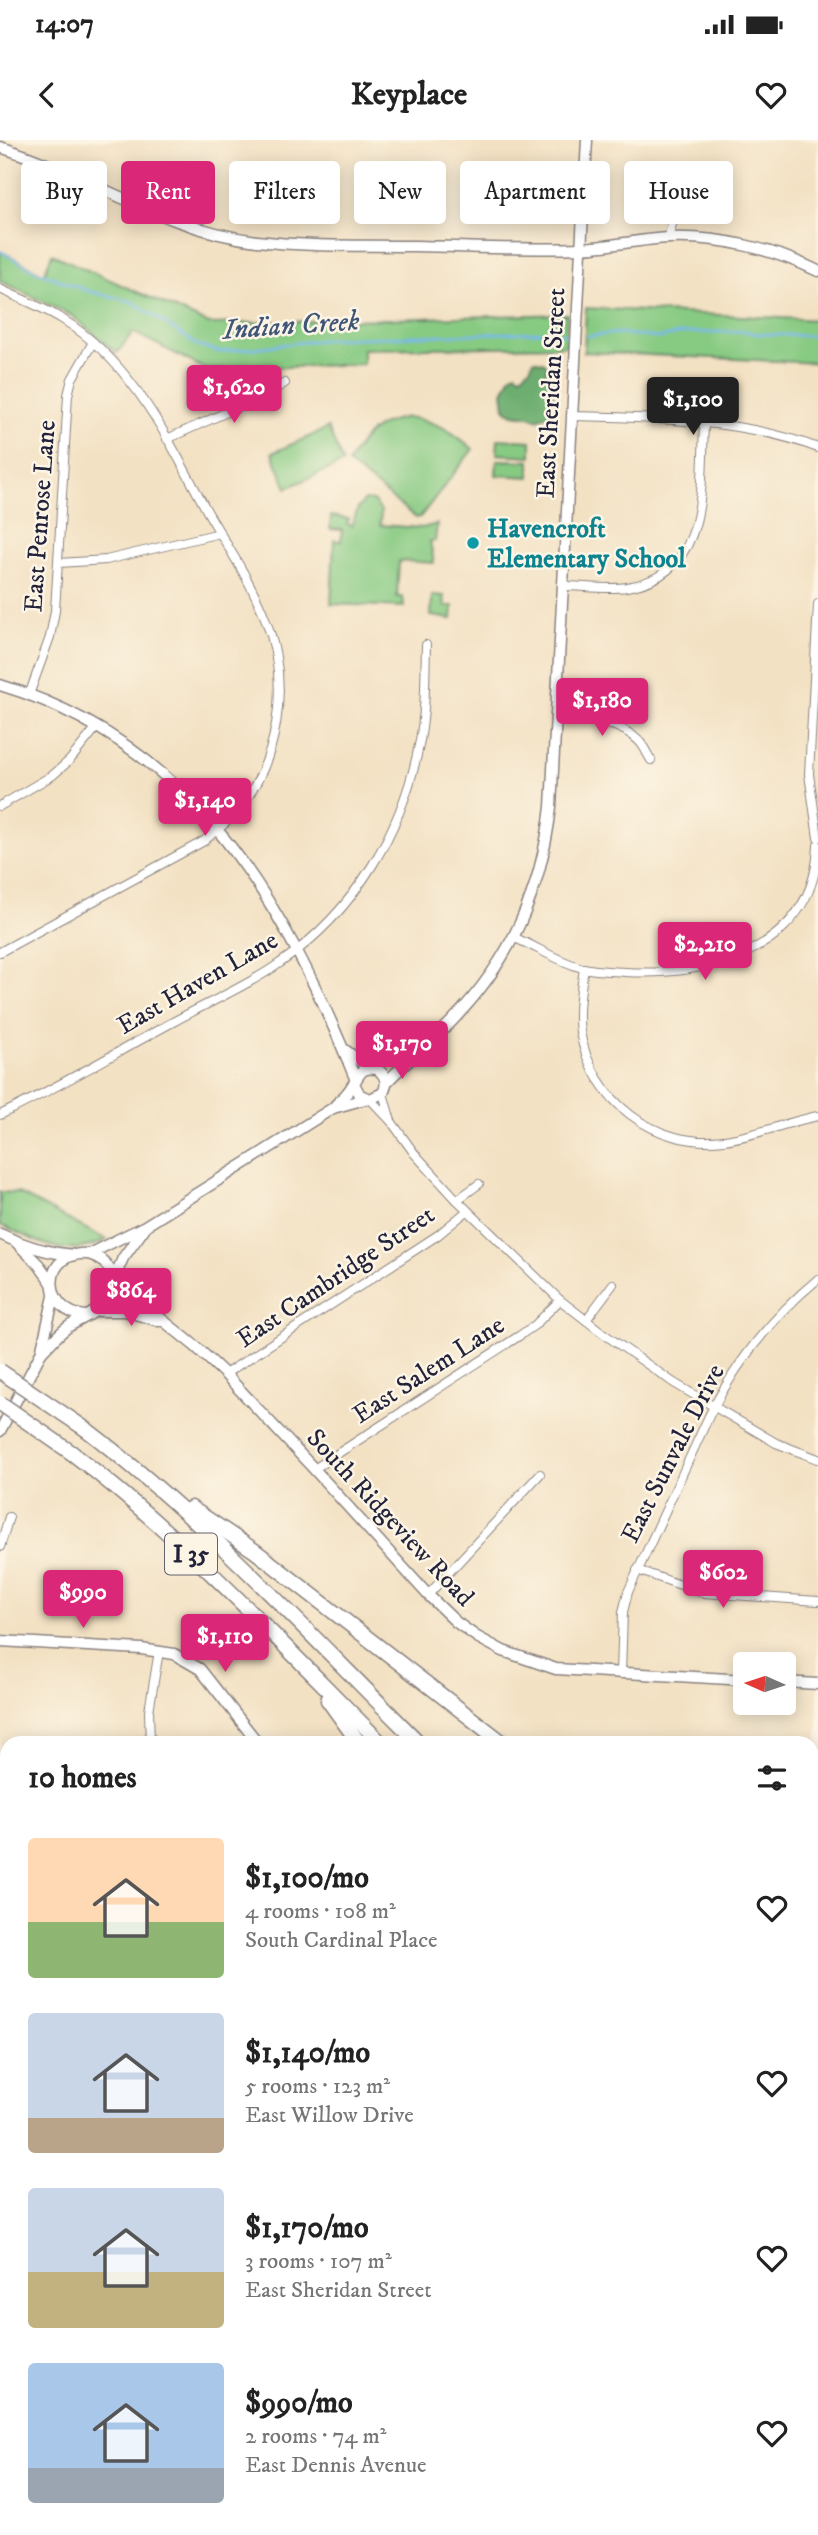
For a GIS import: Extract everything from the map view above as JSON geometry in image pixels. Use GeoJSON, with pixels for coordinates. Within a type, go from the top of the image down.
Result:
{"type":"FeatureCollection","features":[{"type":"Feature","properties":{"kind":"highway","name":"I 35"},"geometry":{"type":"LineString","coordinates":[[0,1371],[87,1430],[154,1483],[245,1569],[412,1736]]}},
{"type":"Feature","properties":{"kind":"highway","name":"I 35"},"geometry":{"type":"LineString","coordinates":[[0,1404],[72,1453],[136,1503],[186,1548],[374,1736]]}},
{"type":"Feature","properties":{"kind":"highway"},"geometry":{"type":"LineString","coordinates":[[154,1483],[255,1551],[494,1736]]}},
{"type":"Feature","properties":{"kind":"highway"},"geometry":{"type":"LineString","coordinates":[[302,1665],[354,1736]]}},
{"type":"Feature","properties":{"kind":"street","name":"East Sheridan Street"},"geometry":{"type":"LineString","coordinates":[[384,1088],[405,1061],[450,1023],[473,999],[515,938],[536,885],[547,838],[587,140]]}},
{"type":"Feature","properties":{"kind":"street"},"geometry":{"type":"LineString","coordinates":[[0,146],[184,224],[253,240],[316,245],[582,248],[668,238],[736,243],[774,253],[818,271]]}},
{"type":"Feature","properties":{"kind":"street"},"geometry":{"type":"LineString","coordinates":[[668,238],[673,224]]}},
{"type":"Feature","properties":{"kind":"street"},"geometry":{"type":"LineString","coordinates":[[0,289],[64,320],[93,342],[128,376],[167,439],[265,618],[275,648],[279,681],[279,706],[269,752],[259,777],[241,806],[218,829],[204,841],[0,952]]}},
{"type":"Feature","properties":{"kind":"street","name":"East Penrose Lane"},"geometry":{"type":"LineString","coordinates":[[29,695],[50,636],[55,611],[68,395],[76,371],[93,342]]}},
{"type":"Feature","properties":{"kind":"street"},"geometry":{"type":"LineString","coordinates":[[167,439],[267,394],[285,383]]}},
{"type":"Feature","properties":{"kind":"street"},"geometry":{"type":"LineString","coordinates":[[571,416],[704,423],[759,430],[818,448]]}},
{"type":"Feature","properties":{"kind":"street"},"geometry":{"type":"LineString","coordinates":[[562,586],[632,586],[659,576],[679,559],[689,544],[699,513],[704,423]]}},
{"type":"Feature","properties":{"kind":"street"},"geometry":{"type":"LineString","coordinates":[[59,563],[106,560],[220,533]]}},
{"type":"Feature","properties":{"kind":"street"},"geometry":{"type":"LineString","coordinates":[[818,604],[815,732],[809,774],[818,838]]}},
{"type":"Feature","properties":{"kind":"street","name":"East Haven Lane"},"geometry":{"type":"LineString","coordinates":[[0,1115],[279,964],[327,923],[374,864],[397,820],[421,737],[426,645]]}},
{"type":"Feature","properties":{"kind":"street"},"geometry":{"type":"LineString","coordinates":[[0,685],[74,715],[96,728],[162,773],[218,829],[246,865],[296,950],[345,1050],[360,1095],[391,1121],[414,1153],[467,1211],[560,1300],[647,1365],[713,1407],[776,1443],[818,1459]]}},
{"type":"Feature","properties":{"kind":"street"},"geometry":{"type":"LineString","coordinates":[[556,716],[599,722],[620,729],[640,741],[651,760]]}},
{"type":"Feature","properties":{"kind":"street"},"geometry":{"type":"LineString","coordinates":[[0,806],[53,775],[70,760],[96,728]]}},
{"type":"Feature","properties":{"kind":"street"},"geometry":{"type":"LineString","coordinates":[[515,938],[584,968],[634,972],[681,971],[732,960],[752,952],[787,923],[799,906],[814,873],[818,845]]}},
{"type":"Feature","properties":{"kind":"street"},"geometry":{"type":"LineString","coordinates":[[584,968],[579,1008],[584,1049],[602,1087],[631,1116],[666,1135],[705,1141],[737,1138],[818,1116]]}},
{"type":"Feature","properties":{"kind":"street"},"geometry":{"type":"LineString","coordinates":[[345,1050],[385,1077],[384,1088],[391,1121]]}},
{"type":"Feature","properties":{"kind":"street","name":"East Sheridan Street"},"geometry":{"type":"LineString","coordinates":[[373,1068],[405,1061]]}},
{"type":"Feature","properties":{"kind":"street"},"geometry":{"type":"LineString","coordinates":[[333,1108],[355,1081],[358,1073],[373,1068]]}},
{"type":"Feature","properties":{"kind":"street"},"geometry":{"type":"LineString","coordinates":[[0,1234],[56,1253],[89,1254],[145,1226],[333,1108],[367,1099],[384,1088]]}},
{"type":"Feature","properties":{"kind":"street"},"geometry":{"type":"LineString","coordinates":[[457,1200],[479,1184]]}},
{"type":"Feature","properties":{"kind":"street","name":"East Cambridge Street"},"geometry":{"type":"LineString","coordinates":[[225,1374],[438,1236],[467,1211]]}},
{"type":"Feature","properties":{"kind":"street"},"geometry":{"type":"LineString","coordinates":[[41,1353],[64,1329],[99,1311],[108,1303],[123,1258],[145,1226]]}},
{"type":"Feature","properties":{"kind":"street"},"geometry":{"type":"LineString","coordinates":[[0,1431],[41,1353],[54,1296],[52,1283],[39,1265],[15,1241]]}},
{"type":"Feature","properties":{"kind":"street"},"geometry":{"type":"LineString","coordinates":[[89,1254],[104,1262],[114,1280]]}},
{"type":"Feature","properties":{"kind":"street"},"geometry":{"type":"LineString","coordinates":[[52,1283],[58,1266],[74,1255]]}},
{"type":"Feature","properties":{"kind":"street","name":"East Sunvale Drive"},"geometry":{"type":"LineString","coordinates":[[621,1674],[624,1612],[628,1592],[713,1407],[752,1347],[775,1319],[818,1279]]}},
{"type":"Feature","properties":{"kind":"street","name":"South Ridgeview Road"},"geometry":{"type":"LineString","coordinates":[[114,1280],[225,1374],[428,1595],[456,1622],[477,1637],[503,1651],[556,1669],[733,1679]]}},
{"type":"Feature","properties":{"kind":"street"},"geometry":{"type":"LineString","coordinates":[[586,1320],[613,1284]]}},
{"type":"Feature","properties":{"kind":"street"},"geometry":{"type":"LineString","coordinates":[[54,1296],[65,1310],[85,1316]]}},
{"type":"Feature","properties":{"kind":"street","name":"East Salem Lane"},"geometry":{"type":"LineString","coordinates":[[314,1469],[519,1336],[535,1325],[560,1300]]}},
{"type":"Feature","properties":{"kind":"street","name":"South Ridgeview Road"},"geometry":{"type":"LineString","coordinates":[[99,1311],[125,1311],[165,1323]]}},
{"type":"Feature","properties":{"kind":"street"},"geometry":{"type":"LineString","coordinates":[[428,1595],[540,1475]]}},
{"type":"Feature","properties":{"kind":"street"},"geometry":{"type":"LineString","coordinates":[[0,1546],[9,1517]]}},
{"type":"Feature","properties":{"kind":"street"},"geometry":{"type":"LineString","coordinates":[[637,1570],[705,1593],[818,1601]]}},
{"type":"Feature","properties":{"kind":"street"},"geometry":{"type":"LineString","coordinates":[[1,1641],[174,1654],[200,1669],[253,1736]]}},
{"type":"Feature","properties":{"kind":"street"},"geometry":{"type":"LineString","coordinates":[[150,1736],[149,1712],[159,1651]]}},
{"type":"Feature","properties":{"kind":"street"},"geometry":{"type":"LineString","coordinates":[[796,1683],[818,1684]]}},
{"type":"Feature","properties":{"kind":"green space"},"geometry":{"type":"Polygon","coordinates":[[[0,251],[44,274],[52,254],[209,324],[567,314],[566,346],[363,349],[363,364],[207,370],[133,332],[117,353],[71,315],[0,281],[0,251]]]}},
{"type":"Feature","properties":{"kind":"green space"},"geometry":{"type":"Polygon","coordinates":[[[586,308],[818,320],[818,363],[584,352],[586,308]]]}},
{"type":"Feature","properties":{"kind":"green space"},"geometry":{"type":"Polygon","coordinates":[[[534,360],[545,363],[545,375],[555,381],[547,390],[555,396],[554,417],[548,415],[537,419],[512,413],[505,408],[503,392],[511,375],[516,373],[521,376],[534,360]]]}},
{"type":"Feature","properties":{"kind":"green space"},"geometry":{"type":"Polygon","coordinates":[[[408,417],[443,428],[473,449],[420,517],[416,518],[348,463],[372,431],[387,422],[408,417]]]}},
{"type":"Feature","properties":{"kind":"green space"},"geometry":{"type":"Polygon","coordinates":[[[328,428],[343,463],[287,488],[272,453],[328,428]]]}},
{"type":"Feature","properties":{"kind":"green space"},"geometry":{"type":"Polygon","coordinates":[[[498,439],[531,441],[531,456],[497,454],[498,439]]]}},
{"type":"Feature","properties":{"kind":"green space"},"geometry":{"type":"Polygon","coordinates":[[[497,460],[530,461],[530,477],[496,475],[497,460]]]}},
{"type":"Feature","properties":{"kind":"green space"},"geometry":{"type":"Polygon","coordinates":[[[365,500],[373,501],[381,511],[380,525],[422,528],[437,524],[435,541],[430,541],[434,563],[399,561],[397,597],[403,597],[404,607],[331,604],[334,540],[341,541],[342,530],[330,529],[331,516],[349,519],[347,524],[352,526],[358,508],[365,500]]]}},
{"type":"Feature","properties":{"kind":"green space"},"geometry":{"type":"Polygon","coordinates":[[[432,595],[444,596],[445,606],[453,606],[452,619],[431,616],[432,595]]]}},
{"type":"Feature","properties":{"kind":"green space"},"geometry":{"type":"Polygon","coordinates":[[[0,1192],[18,1193],[107,1240],[92,1246],[65,1249],[0,1225],[0,1192]]]}},
{"type":"Feature","properties":{"kind":"waterway","name":"Indian Creek"},"geometry":{"type":"LineString","coordinates":[[0,251],[34,270],[88,291],[133,302],[197,345],[220,352],[330,339],[539,332],[566,334]]}},
{"type":"Feature","properties":{"kind":"waterway","name":"Indian Creek"},"geometry":{"type":"LineString","coordinates":[[588,336],[619,333],[659,338],[684,333],[745,331],[757,334],[818,336]]}},
{"type":"Feature","properties":{"kind":"place","name":"Havencroft Elementary School"},"geometry":{"type":"Point","coordinates":[473,543]}}]}
